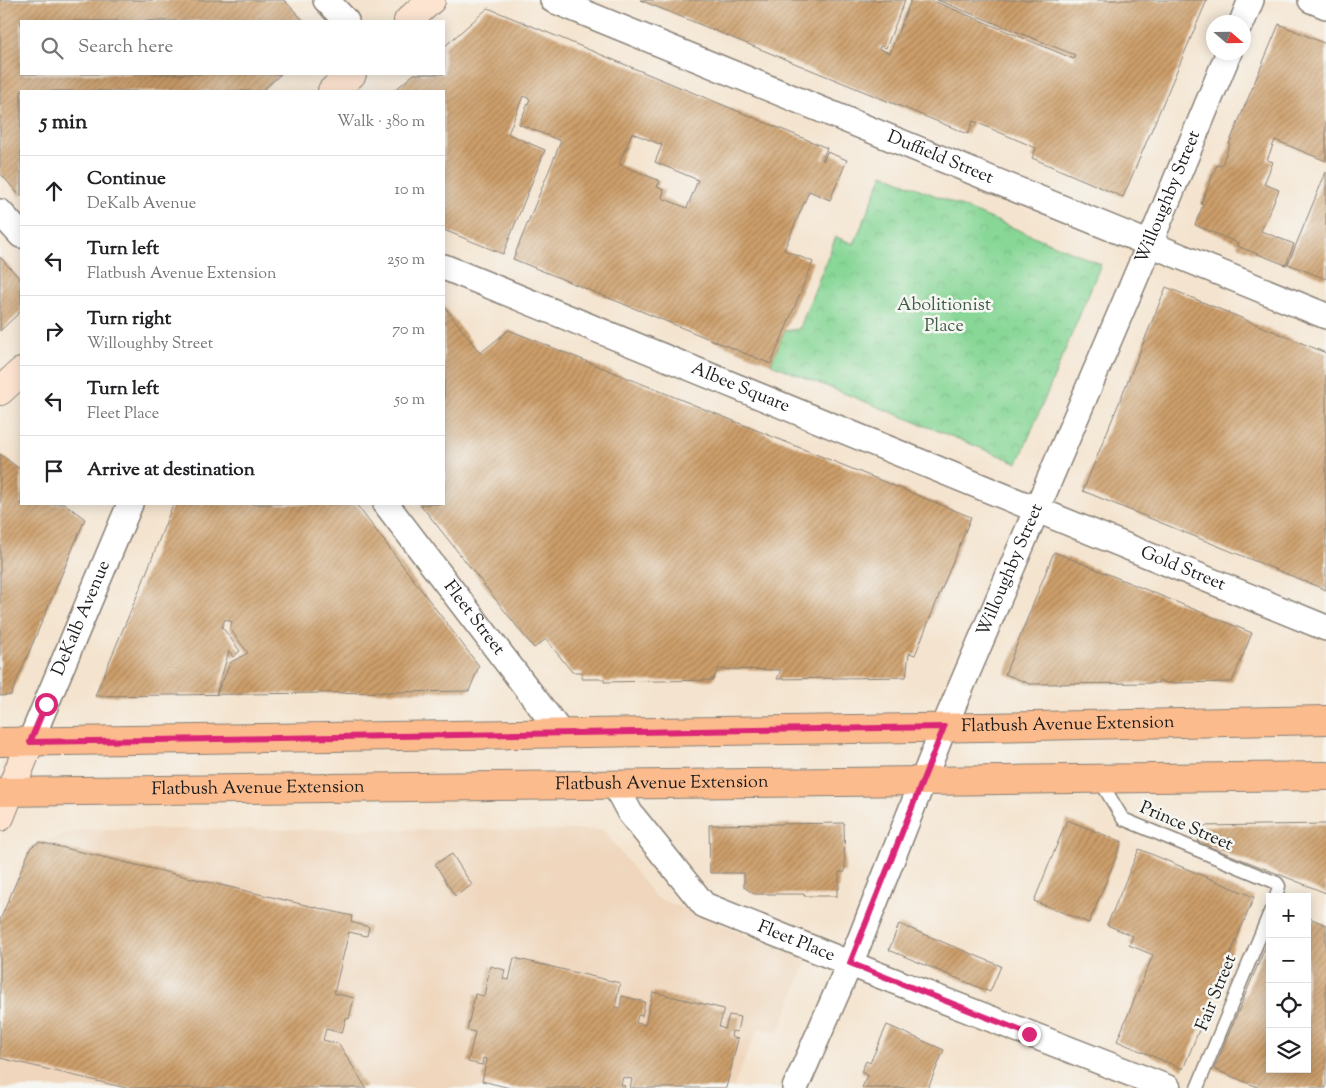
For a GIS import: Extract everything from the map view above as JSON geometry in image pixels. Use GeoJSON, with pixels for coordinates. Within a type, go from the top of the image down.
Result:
{"type":"FeatureCollection","features":[{"type":"Feature","properties":{"kind":"main road","name":"Flatbush Avenue Extension"},"geometry":{"type":"LineString","coordinates":[[0,742],[1326,720]]}},
{"type":"Feature","properties":{"kind":"main road","name":"Flatbush Avenue Extension"},"geometry":{"type":"LineString","coordinates":[[5,792],[1326,776]]}},
{"type":"Feature","properties":{"kind":"street"},"geometry":{"type":"LineString","coordinates":[[326,0],[345,20]]}},
{"type":"Feature","properties":{"kind":"street"},"geometry":{"type":"LineString","coordinates":[[409,20],[431,0]]}},
{"type":"Feature","properties":{"kind":"street","name":"Duffield Street"},"geometry":{"type":"LineString","coordinates":[[553,0],[1326,316]]}},
{"type":"Feature","properties":{"kind":"street"},"geometry":{"type":"LineString","coordinates":[[1245,15],[1251,0]]}},
{"type":"Feature","properties":{"kind":"street"},"geometry":{"type":"LineString","coordinates":[[1311,0],[1326,6]]}},
{"type":"Feature","properties":{"kind":"street","name":"Willoughby Street"},"geometry":{"type":"LineString","coordinates":[[795,1088],[850,963],[944,727],[1038,510],[1227,60]]}},
{"type":"Feature","properties":{"kind":"street"},"geometry":{"type":"LineString","coordinates":[[333,90],[351,75]]}},
{"type":"Feature","properties":{"kind":"street"},"geometry":{"type":"LineString","coordinates":[[0,212],[20,234]]}},
{"type":"Feature","properties":{"kind":"street","name":"Albee Square"},"geometry":{"type":"LineString","coordinates":[[445,267],[1038,510]]}},
{"type":"Feature","properties":{"kind":"street"},"geometry":{"type":"LineString","coordinates":[[0,391],[20,373]]}},
{"type":"Feature","properties":{"kind":"street","name":"DeKalb Avenue"},"geometry":{"type":"LineString","coordinates":[[0,817],[5,792],[30,742],[130,505]]}},
{"type":"Feature","properties":{"kind":"street","name":"Fleet Street"},"geometry":{"type":"LineString","coordinates":[[387,505],[562,733]]}},
{"type":"Feature","properties":{"kind":"street","name":"Gold Street"},"geometry":{"type":"LineString","coordinates":[[1038,510],[1326,628]]}},
{"type":"Feature","properties":{"kind":"street","name":"Fleet Place"},"geometry":{"type":"LineString","coordinates":[[614,785],[630,813],[704,904],[1168,1088]]}},
{"type":"Feature","properties":{"kind":"lane","name":"Prince Street"},"geometry":{"type":"LineString","coordinates":[[1099,778],[1123,819],[1276,883],[1278,891]]}},
{"type":"Feature","properties":{"kind":"lane","name":"Fair Street"},"geometry":{"type":"LineString","coordinates":[[1197,1088],[1266,922]]}},
{"type":"Feature","properties":{"kind":"shaded area"},"geometry":{"type":"Polygon","coordinates":[[[84,829],[603,830],[655,897],[807,960],[779,1032],[758,1028],[733,1088],[0,1088],[0,920],[31,847],[39,842],[84,829]]]}},
{"type":"Feature","properties":{"kind":"green space","name":"Abolitionist Place"},"geometry":{"type":"Polygon","coordinates":[[[883,174],[1101,264],[1018,463],[771,364],[784,331],[799,329],[836,237],[854,244],[883,174]]]}},
{"type":"Feature","properties":{"kind":"building"},"geometry":{"type":"Polygon","coordinates":[[[0,0],[284,0],[303,20],[20,20],[20,75],[280,75],[263,90],[20,90],[20,196],[0,173],[0,0]]]}},
{"type":"Feature","properties":{"kind":"building"},"geometry":{"type":"Polygon","coordinates":[[[640,0],[905,0],[886,48],[880,46],[879,49],[890,53],[911,0],[931,0],[1074,59],[1075,55],[937,0],[1207,0],[1123,197],[1032,158],[1036,148],[973,121],[968,134],[640,0]]]}},
{"type":"Feature","properties":{"kind":"building"},"geometry":{"type":"Polygon","coordinates":[[[488,8],[827,148],[822,160],[824,160],[827,152],[847,160],[830,200],[809,191],[784,250],[813,262],[771,364],[513,259],[561,141],[519,124],[530,99],[523,96],[508,134],[545,150],[503,254],[445,230],[445,90],[395,90],[413,75],[445,75],[445,46],[488,8]],[[632,133],[619,164],[660,181],[657,187],[664,190],[662,198],[687,208],[698,180],[655,162],[662,145],[632,133]]]}},
{"type":"Feature","properties":{"kind":"building"},"geometry":{"type":"Polygon","coordinates":[[[1279,24],[1326,44],[1326,161],[1275,140],[1267,160],[1273,162],[1264,184],[1279,190],[1261,231],[1294,244],[1286,265],[1237,246],[1238,243],[1195,225],[1203,205],[1201,204],[1217,165],[1221,166],[1279,24]]]}},
{"type":"Feature","properties":{"kind":"building"},"geometry":{"type":"Polygon","coordinates":[[[1326,172],[1326,279],[1288,264],[1326,172]]]}},
{"type":"Feature","properties":{"kind":"building"},"geometry":{"type":"Polygon","coordinates":[[[0,257],[20,279],[20,312],[0,331],[0,257]]]}},
{"type":"Feature","properties":{"kind":"building"},"geometry":{"type":"Polygon","coordinates":[[[1166,287],[1326,353],[1326,590],[1083,491],[1166,287]]]}},
{"type":"Feature","properties":{"kind":"building"},"geometry":{"type":"Polygon","coordinates":[[[445,307],[480,353],[509,330],[971,517],[915,655],[909,653],[906,677],[777,679],[781,670],[718,669],[713,680],[604,682],[604,679],[582,679],[582,672],[572,672],[546,639],[534,648],[421,505],[445,505],[445,307]]]}},
{"type":"Feature","properties":{"kind":"building"},"geometry":{"type":"Polygon","coordinates":[[[0,454],[20,469],[20,505],[66,505],[85,519],[11,695],[0,696],[0,454]]]}},
{"type":"Feature","properties":{"kind":"building"},"geometry":{"type":"Polygon","coordinates":[[[173,505],[357,505],[479,666],[469,691],[95,696],[173,505]],[[225,619],[222,627],[240,651],[233,657],[229,651],[216,694],[231,662],[248,653],[230,629],[232,622],[225,619]]]}},
{"type":"Feature","properties":{"kind":"building"},"geometry":{"type":"Polygon","coordinates":[[[1054,552],[1252,633],[1232,682],[1167,683],[1159,680],[1158,683],[1030,684],[1005,674],[1054,552]]]}},
{"type":"Feature","properties":{"kind":"building"},"geometry":{"type":"Polygon","coordinates":[[[1067,820],[1122,842],[1089,923],[1034,901],[1067,820]]]}},
{"type":"Feature","properties":{"kind":"building"},"geometry":{"type":"Polygon","coordinates":[[[844,823],[845,872],[839,872],[837,896],[754,894],[744,887],[744,873],[710,873],[709,825],[844,823]]]}},
{"type":"Feature","properties":{"kind":"building"},"geometry":{"type":"Polygon","coordinates":[[[1326,824],[1326,893],[1198,842],[1202,826],[1326,824]]]}},
{"type":"Feature","properties":{"kind":"building"},"geometry":{"type":"Polygon","coordinates":[[[39,842],[352,916],[351,922],[369,927],[367,936],[349,932],[334,993],[354,998],[349,1019],[346,1018],[342,1033],[326,1029],[323,1040],[339,1044],[366,1088],[126,1088],[0,1058],[0,920],[31,847],[39,842]]]}},
{"type":"Feature","properties":{"kind":"building"},"geometry":{"type":"Polygon","coordinates":[[[1139,849],[1254,897],[1183,1069],[1117,1041],[1153,955],[1129,945],[1133,936],[1107,925],[1139,849]]]}},
{"type":"Feature","properties":{"kind":"building"},"geometry":{"type":"Polygon","coordinates":[[[452,854],[472,885],[455,896],[435,864],[452,854]]]}},
{"type":"Feature","properties":{"kind":"building"},"geometry":{"type":"Polygon","coordinates":[[[1311,919],[1326,925],[1326,1088],[1260,1088],[1214,1069],[1266,946],[1266,1073],[1311,1073],[1311,919]]]}},
{"type":"Feature","properties":{"kind":"building"},"geometry":{"type":"Polygon","coordinates":[[[899,924],[1001,966],[990,992],[889,950],[899,924]]]}},
{"type":"Feature","properties":{"kind":"building"},"geometry":{"type":"Polygon","coordinates":[[[514,958],[620,983],[615,1007],[620,1008],[622,996],[645,1002],[642,1016],[638,1015],[636,1023],[645,1025],[653,992],[724,1009],[719,1027],[725,1029],[729,1015],[740,1017],[737,1032],[732,1031],[731,1037],[738,1039],[726,1088],[630,1088],[632,1079],[623,1077],[621,1085],[625,1086],[624,1088],[600,1088],[600,1086],[596,1085],[595,1088],[510,1088],[482,1081],[487,1059],[483,1058],[482,1065],[468,1062],[475,1032],[467,1030],[475,994],[484,996],[490,966],[505,970],[503,979],[509,980],[514,958]]]}},
{"type":"Feature","properties":{"kind":"building"},"geometry":{"type":"Polygon","coordinates":[[[887,1025],[944,1050],[928,1088],[862,1088],[867,1075],[861,1072],[866,1061],[870,1063],[887,1025]]]}},
{"type":"Feature","properties":{"kind":"route"},"geometry":{"type":"LineString","coordinates":[[46,704],[30,742],[944,727],[850,963],[1029,1034]]}}]}
